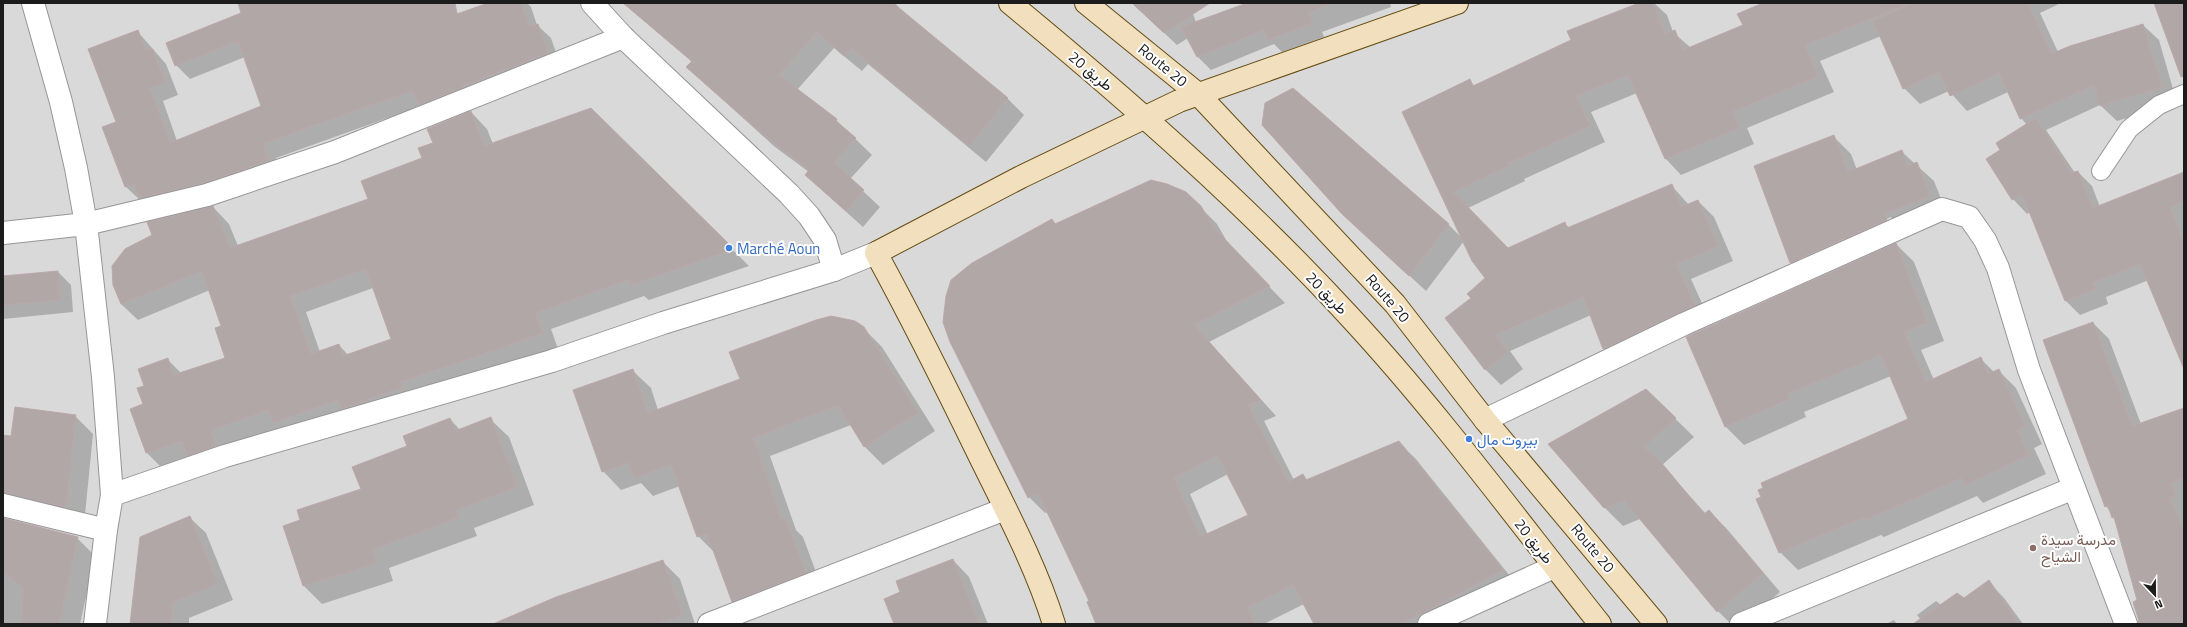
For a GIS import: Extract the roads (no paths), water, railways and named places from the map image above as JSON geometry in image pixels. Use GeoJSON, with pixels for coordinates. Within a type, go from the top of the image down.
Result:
{"type":"FeatureCollection","features":[{"type":"Feature","properties":{"kind":"main road","name":"طريق 20"},"geometry":{"type":"LineString","coordinates":[[1010,3],[1146,118],[1276,241],[1349,316],[1446,430],[1600,624]]}},
{"type":"Feature","properties":{"kind":"main road","name":"Route 20"},"geometry":{"type":"LineString","coordinates":[[1086,3],[1198,94],[1395,304],[1485,420],[1656,624]]}},
{"type":"Feature","properties":{"kind":"main road"},"geometry":{"type":"LineString","coordinates":[[1054,624],[1048,605],[1006,509],[945,384],[876,253],[1022,177],[1198,94],[1433,6],[1457,3]]}},
{"type":"Feature","properties":{"kind":"street"},"geometry":{"type":"LineString","coordinates":[[33,3],[61,102],[86,224],[103,377],[112,495],[106,530],[95,624]]}},
{"type":"Feature","properties":{"kind":"street"},"geometry":{"type":"LineString","coordinates":[[592,3],[623,37],[789,194],[825,240],[834,270]]}},
{"type":"Feature","properties":{"kind":"street"},"geometry":{"type":"LineString","coordinates":[[3,233],[86,224],[207,195],[335,152],[623,37]]}},
{"type":"Feature","properties":{"kind":"street"},"geometry":{"type":"LineString","coordinates":[[1485,420],[1684,324],[1942,209],[1969,217],[1986,240],[1998,268],[2029,370],[2126,624]]}},
{"type":"Feature","properties":{"kind":"street"},"geometry":{"type":"LineString","coordinates":[[112,495],[226,456],[552,360],[663,323],[834,270],[876,253]]}},
{"type":"Feature","properties":{"kind":"street"},"geometry":{"type":"LineString","coordinates":[[1741,624],[2074,488]]}},
{"type":"Feature","properties":{"kind":"street"},"geometry":{"type":"LineString","coordinates":[[3,505],[106,530]]}},
{"type":"Feature","properties":{"kind":"street"},"geometry":{"type":"LineString","coordinates":[[709,624],[1006,509]]}},
{"type":"Feature","properties":{"kind":"street"},"geometry":{"type":"LineString","coordinates":[[1429,624],[1554,567]]}},
{"type":"Feature","properties":{"kind":"lane"},"geometry":{"type":"LineString","coordinates":[[2101,171],[2129,129],[2159,105],[2184,94]]}},
{"type":"Feature","properties":{"kind":"place","name":"Marché Aoun"},"geometry":{"type":"Point","coordinates":[729,248]}},
{"type":"Feature","properties":{"kind":"place","name":"بیروت مال"},"geometry":{"type":"Point","coordinates":[1469,439]}},
{"type":"Feature","properties":{"kind":"place","name":"مدرسة سيدة الشياح"},"geometry":{"type":"Point","coordinates":[2033,548]}}]}
